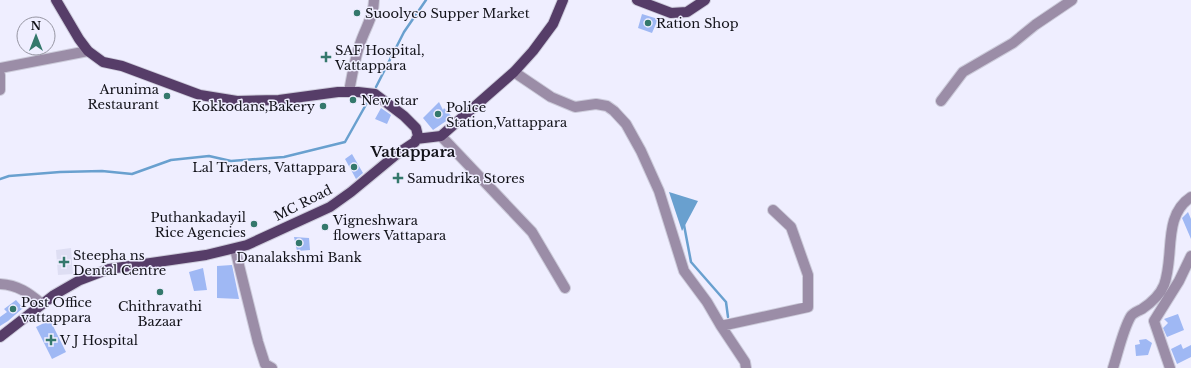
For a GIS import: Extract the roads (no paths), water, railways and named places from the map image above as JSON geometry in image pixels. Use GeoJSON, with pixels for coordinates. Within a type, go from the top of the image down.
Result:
{"type":"FeatureCollection","features":[{"type":"Feature","properties":{"kind":"main road"},"geometry":{"type":"LineString","coordinates":[[56,0],[79,39],[88,50],[102,62],[122,66],[200,95],[237,101],[279,100],[349,92],[375,94],[409,120],[416,128],[418,136],[416,139],[441,136],[514,72],[533,51],[553,24],[563,0]]}},
{"type":"Feature","properties":{"kind":"main road"},"geometry":{"type":"LineString","coordinates":[[637,0],[671,13],[687,12],[705,0]]}},
{"type":"Feature","properties":{"kind":"main road","name":"MC Road"},"geometry":{"type":"LineString","coordinates":[[0,337],[42,304],[80,280],[109,269],[206,255],[235,249],[330,207],[351,192],[397,154],[415,142],[416,139]]}},
{"type":"Feature","properties":{"kind":"street"},"geometry":{"type":"LineString","coordinates":[[349,92],[357,55],[374,10],[374,0]]}},
{"type":"Feature","properties":{"kind":"street"},"geometry":{"type":"LineString","coordinates":[[941,101],[964,72],[1013,43],[1035,24],[1072,0]]}},
{"type":"Feature","properties":{"kind":"street"},"geometry":{"type":"LineString","coordinates":[[0,68],[88,50]]}},
{"type":"Feature","properties":{"kind":"street"},"geometry":{"type":"LineString","coordinates":[[514,72],[551,97],[575,107],[596,104],[607,106],[626,124],[641,151],[659,191],[684,271],[707,302],[745,362],[746,368]]}},
{"type":"Feature","properties":{"kind":"street"},"geometry":{"type":"LineString","coordinates":[[0,75],[0,90]]}},
{"type":"Feature","properties":{"kind":"street"},"geometry":{"type":"LineString","coordinates":[[441,136],[532,232],[565,288]]}},
{"type":"Feature","properties":{"kind":"street"},"geometry":{"type":"LineString","coordinates":[[1113,368],[1132,315],[1155,299],[1164,285],[1171,256],[1170,236],[1176,216],[1185,200],[1191,197]]}},
{"type":"Feature","properties":{"kind":"street"},"geometry":{"type":"LineString","coordinates":[[721,326],[808,307],[808,275],[791,227],[773,210]]}},
{"type":"Feature","properties":{"kind":"street"},"geometry":{"type":"LineString","coordinates":[[235,249],[258,342],[265,364],[272,368]]}},
{"type":"Feature","properties":{"kind":"street"},"geometry":{"type":"LineString","coordinates":[[1170,368],[1154,320],[1190,261]]}},
{"type":"Feature","properties":{"kind":"street"},"geometry":{"type":"LineString","coordinates":[[0,284],[10,285],[25,290],[42,304]]}},
{"type":"Feature","properties":{"kind":"water"},"geometry":{"type":"Polygon","coordinates":[[[669,192],[698,201],[682,231],[669,192]]]}},
{"type":"Feature","properties":{"kind":"waterway"},"geometry":{"type":"LineString","coordinates":[[376,87],[404,32],[426,0]]}},
{"type":"Feature","properties":{"kind":"waterway"},"geometry":{"type":"LineString","coordinates":[[0,179],[9,176],[60,172],[102,171],[132,174],[171,160],[209,156],[231,161],[284,157],[345,142],[368,101]]}},
{"type":"Feature","properties":{"kind":"waterway"},"geometry":{"type":"LineString","coordinates":[[684,225],[691,262],[726,302],[728,317]]}},
{"type":"Feature","properties":{"kind":"place","name":"Suoolyco Supper Market"},"geometry":{"type":"Point","coordinates":[357,13]}},
{"type":"Feature","properties":{"kind":"place","name":"Ration Shop"},"geometry":{"type":"Point","coordinates":[648,23]}},
{"type":"Feature","properties":{"kind":"place","name":"SAF Hospital, Vattappara"},"geometry":{"type":"Point","coordinates":[326,57]}},
{"type":"Feature","properties":{"kind":"place","name":"Arunima Restaurant"},"geometry":{"type":"Point","coordinates":[167,96]}},
{"type":"Feature","properties":{"kind":"place","name":"New star"},"geometry":{"type":"Point","coordinates":[353,100]}},
{"type":"Feature","properties":{"kind":"place","name":"Kokkodans,Bakery"},"geometry":{"type":"Point","coordinates":[323,106]}},
{"type":"Feature","properties":{"kind":"place","name":"Police Station,Vattappara"},"geometry":{"type":"Point","coordinates":[438,114]}},
{"type":"Feature","properties":{"kind":"place","name":"Lal Traders, Vattappara"},"geometry":{"type":"Point","coordinates":[354,167]}},
{"type":"Feature","properties":{"kind":"place","name":"Samudrika Stores"},"geometry":{"type":"Point","coordinates":[398,178]}},
{"type":"Feature","properties":{"kind":"place","name":"Puthankadayil Rice Agencies"},"geometry":{"type":"Point","coordinates":[254,224]}},
{"type":"Feature","properties":{"kind":"place","name":"Vigneshwara flowers Vattapara"},"geometry":{"type":"Point","coordinates":[325,227]}},
{"type":"Feature","properties":{"kind":"place","name":"Danalakshmi Bank"},"geometry":{"type":"Point","coordinates":[299,243]}},
{"type":"Feature","properties":{"kind":"place","name":"Steepha ns Dental Centre"},"geometry":{"type":"Point","coordinates":[64,262]}},
{"type":"Feature","properties":{"kind":"place","name":"Chithravathi Bazaar"},"geometry":{"type":"Point","coordinates":[160,292]}},
{"type":"Feature","properties":{"kind":"place","name":"Post Office vattappara"},"geometry":{"type":"Point","coordinates":[13,309]}},
{"type":"Feature","properties":{"kind":"place","name":"V J Hospital"},"geometry":{"type":"Point","coordinates":[51,340]}},
{"type":"Feature","properties":{"kind":"district","name":"Vattappara"},"geometry":{"type":"Point","coordinates":[413,151]}}]}
